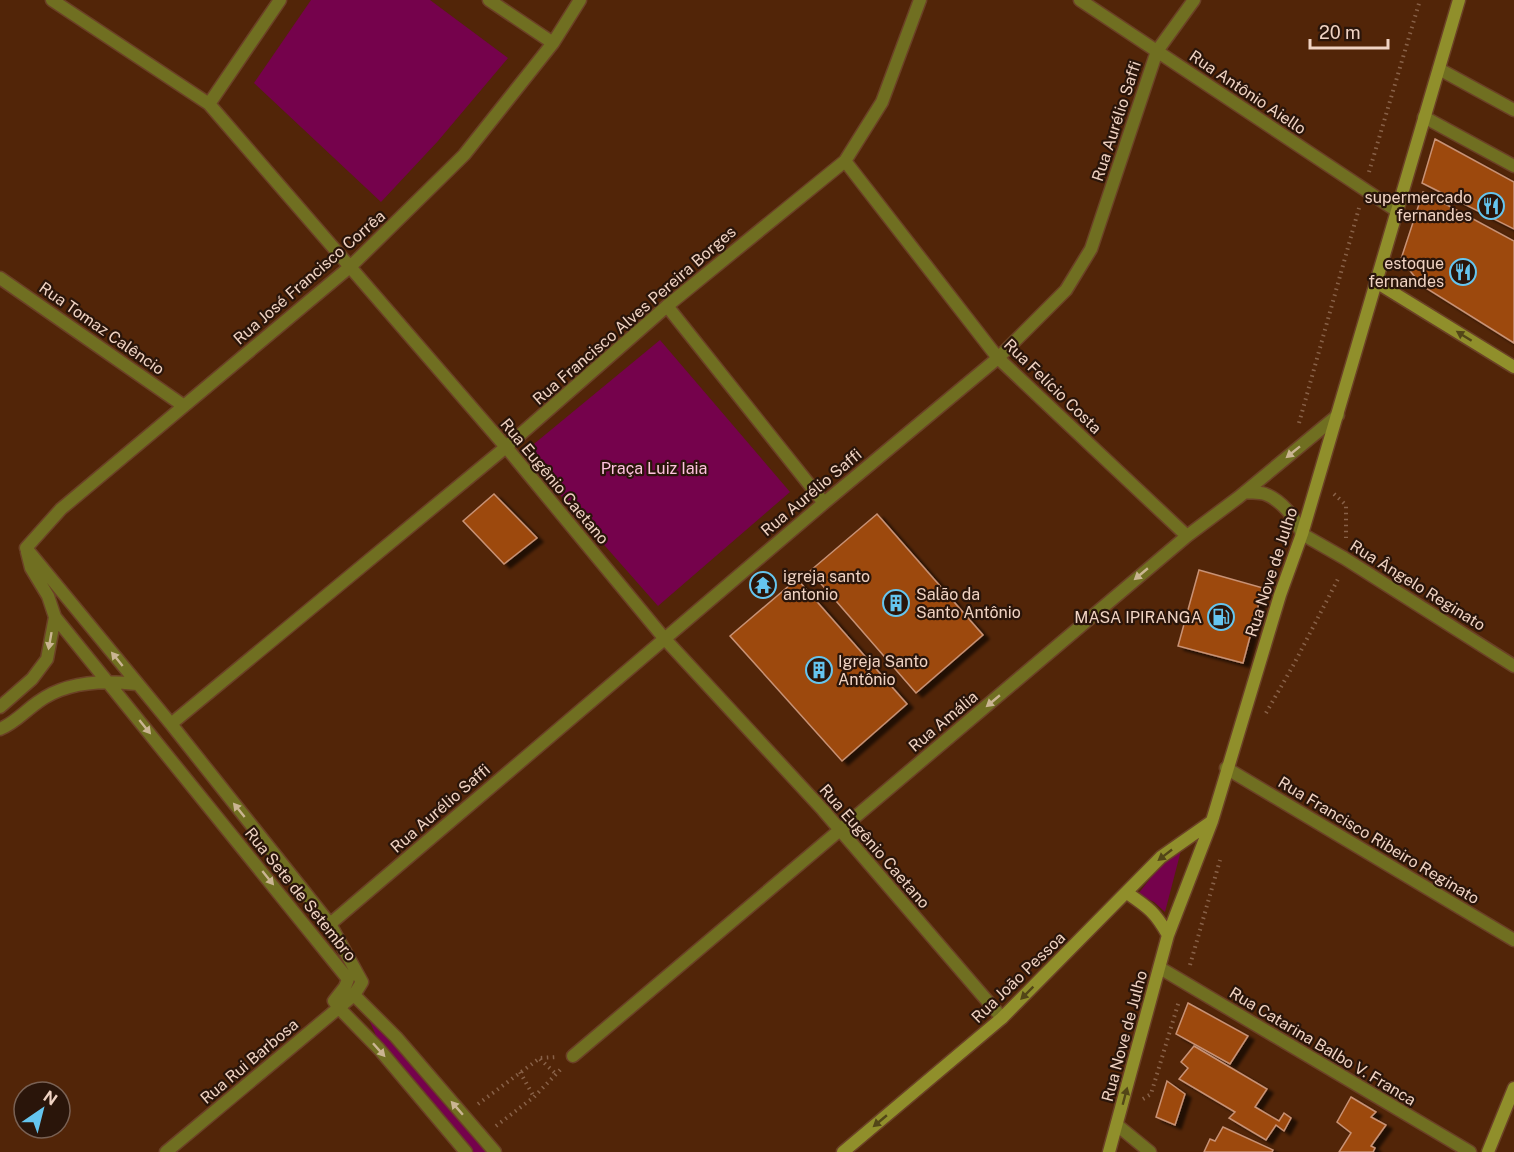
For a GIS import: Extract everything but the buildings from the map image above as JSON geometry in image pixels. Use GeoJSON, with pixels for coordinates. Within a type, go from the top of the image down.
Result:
{"type":"FeatureCollection","features":[{"type":"Feature","properties":{"kind":"main road","name":"Rua Nove de Julho"},"geometry":{"type":"LineString","coordinates":[[1109,1152],[1168,935],[1212,821],[1226,768],[1280,595],[1302,534],[1459,0]]}},
{"type":"Feature","properties":{"kind":"main road"},"geometry":{"type":"LineString","coordinates":[[1376,282],[1514,367]]}},
{"type":"Feature","properties":{"kind":"main road","name":"Rua João Pessoa"},"geometry":{"type":"LineString","coordinates":[[843,1152],[1002,1018],[1161,857],[1212,821]]}},
{"type":"Feature","properties":{"kind":"main road"},"geometry":{"type":"LineString","coordinates":[[1127,893],[1158,917],[1168,935]]}},
{"type":"Feature","properties":{"kind":"main road"},"geometry":{"type":"LineString","coordinates":[[1488,1152],[1514,1088]]}},
{"type":"Feature","properties":{"kind":"street","name":"Rua Eugênio Caetano"},"geometry":{"type":"LineString","coordinates":[[52,0],[209,104],[506,447],[664,638],[840,830],[1002,1018]]}},
{"type":"Feature","properties":{"kind":"street"},"geometry":{"type":"LineString","coordinates":[[209,104],[280,0]]}},
{"type":"Feature","properties":{"kind":"street"},"geometry":{"type":"LineString","coordinates":[[489,0],[554,43]]}},
{"type":"Feature","properties":{"kind":"street","name":"Rua José Francisco Corrêa"},"geometry":{"type":"LineString","coordinates":[[26,548],[61,509],[351,266],[464,155],[554,43],[580,0]]}},
{"type":"Feature","properties":{"kind":"street","name":"Rua Francisco Alves Pereira Borges"},"geometry":{"type":"LineString","coordinates":[[171,724],[506,447],[667,306],[845,161],[882,102],[920,0]]}},
{"type":"Feature","properties":{"kind":"street","name":"Rua Antônio Aiello"},"geometry":{"type":"LineString","coordinates":[[1080,0],[1397,211]]}},
{"type":"Feature","properties":{"kind":"street","name":"Rua Aurélio Saffi"},"geometry":{"type":"LineString","coordinates":[[330,924],[664,638],[998,358],[1066,290],[1091,249],[1157,51],[1194,0]]}},
{"type":"Feature","properties":{"kind":"street"},"geometry":{"type":"LineString","coordinates":[[1439,69],[1514,110]]}},
{"type":"Feature","properties":{"kind":"street"},"geometry":{"type":"LineString","coordinates":[[1424,117],[1514,166]]}},
{"type":"Feature","properties":{"kind":"street","name":"Rua Felício Costa"},"geometry":{"type":"LineString","coordinates":[[845,161],[998,358],[1187,536]]}},
{"type":"Feature","properties":{"kind":"street","name":"Rua Tomaz Calêncio"},"geometry":{"type":"LineString","coordinates":[[0,278],[184,406]]}},
{"type":"Feature","properties":{"kind":"street"},"geometry":{"type":"LineString","coordinates":[[667,306],[824,503]]}},
{"type":"Feature","properties":{"kind":"street","name":"Rua Amália"},"geometry":{"type":"LineString","coordinates":[[573,1056],[1187,536],[1245,492],[1338,415]]}},
{"type":"Feature","properties":{"kind":"street"},"geometry":{"type":"LineString","coordinates":[[1245,492],[1264,494],[1277,502],[1298,522],[1302,534]]}},
{"type":"Feature","properties":{"kind":"street","name":"Rua Ângelo Reginato"},"geometry":{"type":"LineString","coordinates":[[1302,534],[1344,558],[1514,666]]}},
{"type":"Feature","properties":{"kind":"street","name":"Rua Sete de Setembro"},"geometry":{"type":"LineString","coordinates":[[26,548],[31,568],[48,596],[55,617],[348,979],[334,1001],[339,1008]]}},
{"type":"Feature","properties":{"kind":"street","name":"Rua Sete de Setembro"},"geometry":{"type":"LineString","coordinates":[[26,548],[171,724],[330,924],[362,982],[354,995]]}},
{"type":"Feature","properties":{"kind":"street"},"geometry":{"type":"LineString","coordinates":[[0,707],[32,679],[47,659],[55,617]]}},
{"type":"Feature","properties":{"kind":"street"},"geometry":{"type":"LineString","coordinates":[[0,729],[9,725],[40,700],[82,684],[106,681],[137,684]]}},
{"type":"Feature","properties":{"kind":"street","name":"Rua Francisco Ribeiro Reginato"},"geometry":{"type":"LineString","coordinates":[[1226,768],[1514,940]]}},
{"type":"Feature","properties":{"kind":"street","name":"Rua Catarina Balbo V. Franca"},"geometry":{"type":"LineString","coordinates":[[1160,968],[1470,1152]]}},
{"type":"Feature","properties":{"kind":"street"},"geometry":{"type":"LineString","coordinates":[[354,995],[396,1037],[495,1152]]}},
{"type":"Feature","properties":{"kind":"street","name":"Rua Rui Barbosa"},"geometry":{"type":"LineString","coordinates":[[166,1152],[354,995]]}},
{"type":"Feature","properties":{"kind":"street"},"geometry":{"type":"LineString","coordinates":[[339,1008],[379,1050],[466,1152]]}},
{"type":"Feature","properties":{"kind":"street"},"geometry":{"type":"LineString","coordinates":[[1117,1125],[1150,1152]]}},
{"type":"Feature","properties":{"kind":"path"},"geometry":{"type":"LineString","coordinates":[[464,1116],[540,1058],[573,1056]]}},
{"type":"Feature","properties":{"kind":"path"},"geometry":{"type":"LineString","coordinates":[[482,1137],[534,1097],[573,1056]]}},
{"type":"Feature","properties":{"kind":"path"},"geometry":{"type":"LineString","coordinates":[[540,1058],[556,1074]]}},
{"type":"Feature","properties":{"kind":"path"},"geometry":{"type":"LineString","coordinates":[[520,1072],[534,1097]]}},
{"type":"Feature","properties":{"kind":"green space"},"geometry":{"type":"Polygon","coordinates":[[[311,0],[430,0],[508,58],[438,141],[381,202],[254,83],[311,0]]]}},
{"type":"Feature","properties":{"kind":"green space","name":"Praça Luiz Iaia"},"geometry":{"type":"Polygon","coordinates":[[[660,340],[790,492],[658,606],[523,453],[660,340]]]}},
{"type":"Feature","properties":{"kind":"green space"},"geometry":{"type":"Polygon","coordinates":[[[1185,835],[1165,912],[1154,902],[1138,894],[1185,835]]]}},
{"type":"Feature","properties":{"kind":"green space"},"geometry":{"type":"Polygon","coordinates":[[[364,1008],[488,1152],[473,1152],[381,1047],[364,1008]]]}},
{"type":"Feature","properties":{"kind":"place","name":"supermercado fernandes"},"geometry":{"type":"Point","coordinates":[1491,206]}},
{"type":"Feature","properties":{"kind":"place","name":"estoque fernandes"},"geometry":{"type":"Point","coordinates":[1463,272]}},
{"type":"Feature","properties":{"kind":"place","name":"igreja santo antonio"},"geometry":{"type":"Point","coordinates":[763,585]}},
{"type":"Feature","properties":{"kind":"place","name":"Salão da Santo Antônio"},"geometry":{"type":"Point","coordinates":[896,603]}},
{"type":"Feature","properties":{"kind":"place","name":"MASA IPIRANGA"},"geometry":{"type":"Point","coordinates":[1221,617]}},
{"type":"Feature","properties":{"kind":"place","name":"Igreja Santo Antônio"},"geometry":{"type":"Point","coordinates":[819,670]}}]}
